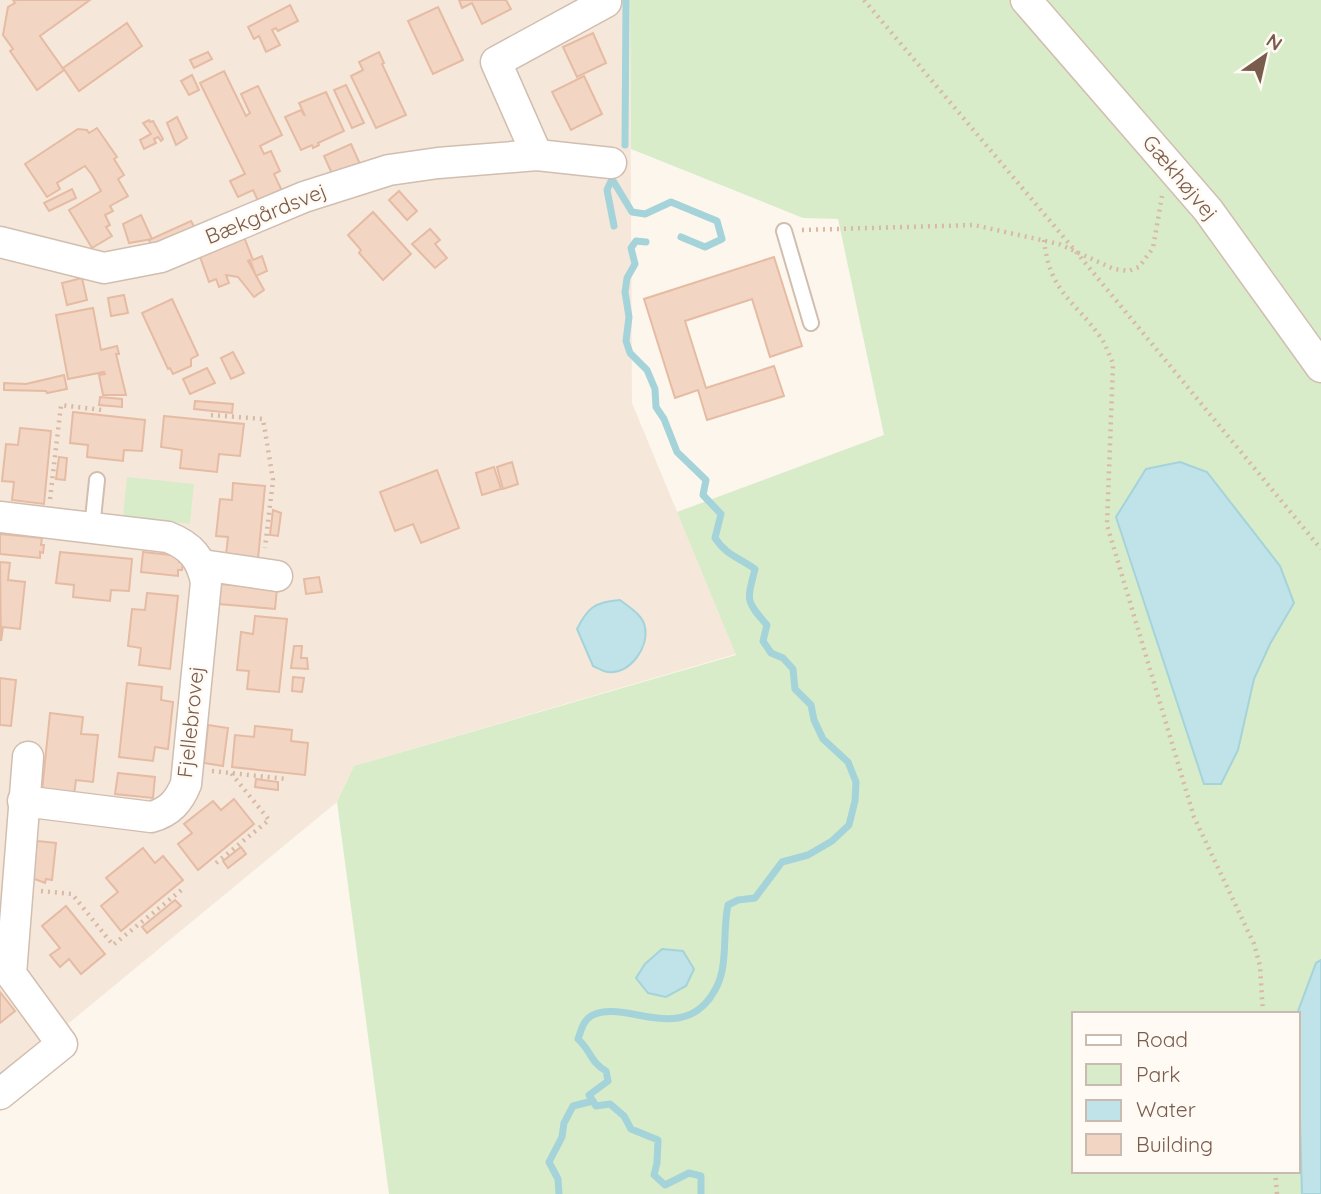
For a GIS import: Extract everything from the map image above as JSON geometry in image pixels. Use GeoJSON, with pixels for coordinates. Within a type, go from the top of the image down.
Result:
{"type":"FeatureCollection","features":[{"type":"Feature","properties":{"kind":"street","name":"Gækhøjvej"},"geometry":{"type":"LineString","coordinates":[[1026,0],[1209,210],[1321,367]]}},
{"type":"Feature","properties":{"kind":"street"},"geometry":{"type":"LineString","coordinates":[[537,155],[496,62],[606,2]]}},
{"type":"Feature","properties":{"kind":"street","name":"Bækgårdsvej"},"geometry":{"type":"LineString","coordinates":[[0,242],[104,268],[161,257],[304,197],[389,170],[537,155],[611,163]]}},
{"type":"Feature","properties":{"kind":"street"},"geometry":{"type":"LineString","coordinates":[[0,517],[168,537],[181,542],[202,565],[269,574]]}},
{"type":"Feature","properties":{"kind":"street","name":"Fjellebrovej"},"geometry":{"type":"LineString","coordinates":[[23,801],[152,817],[163,814],[181,796],[186,784],[206,582],[202,565]]}},
{"type":"Feature","properties":{"kind":"street"},"geometry":{"type":"LineString","coordinates":[[0,1094],[62,1044],[11,974],[28,757]]}},
{"type":"Feature","properties":{"kind":"lane"},"geometry":{"type":"LineString","coordinates":[[784,231],[811,323]]}},
{"type":"Feature","properties":{"kind":"lane"},"geometry":{"type":"LineString","coordinates":[[92,528],[97,480]]}},
{"type":"Feature","properties":{"kind":"path"},"geometry":{"type":"LineString","coordinates":[[864,0],[1321,549]]}},
{"type":"Feature","properties":{"kind":"path"},"geometry":{"type":"LineString","coordinates":[[784,231],[974,225],[1044,240],[1114,269],[1129,271],[1139,267],[1153,248],[1167,162]]}},
{"type":"Feature","properties":{"kind":"path"},"geometry":{"type":"LineString","coordinates":[[1044,240],[1046,261],[1057,287],[1102,339],[1112,363],[1107,525],[1194,817],[1254,944],[1260,966],[1264,1012]]}},
{"type":"Feature","properties":{"kind":"path"},"geometry":{"type":"LineString","coordinates":[[47,523],[61,405],[102,410]]}},
{"type":"Feature","properties":{"kind":"path"},"geometry":{"type":"LineString","coordinates":[[211,415],[262,419],[273,480],[269,574]]}},
{"type":"Feature","properties":{"kind":"path"},"geometry":{"type":"LineString","coordinates":[[187,769],[287,779]]}},
{"type":"Feature","properties":{"kind":"path"},"geometry":{"type":"LineString","coordinates":[[216,863],[269,820],[231,773]]}},
{"type":"Feature","properties":{"kind":"path"},"geometry":{"type":"LineString","coordinates":[[17,889],[72,894],[113,945],[184,888]]}},
{"type":"Feature","properties":{"kind":"path"},"geometry":{"type":"LineString","coordinates":[[1275,1173],[1277,1194]]}},
{"type":"Feature","properties":{"kind":"shaded area"},"geometry":{"type":"Polygon","coordinates":[[[0,0],[630,0],[632,403],[736,654],[354,766],[337,802],[69,1023],[0,1076],[0,0]]]}},
{"type":"Feature","properties":{"kind":"green space"},"geometry":{"type":"Polygon","coordinates":[[[630,0],[1022,0],[1321,376],[1321,1194],[389,1194],[337,802],[354,766],[736,655],[677,512],[884,435],[838,219],[803,218],[631,149],[630,0]],[[1280,566],[1221,784],[1238,750],[1254,679],[1270,644],[1280,566]]]}},
{"type":"Feature","properties":{"kind":"green space"},"geometry":{"type":"Polygon","coordinates":[[[1038,0],[1321,0],[1321,354],[1038,0]]]}},
{"type":"Feature","properties":{"kind":"green space"},"geometry":{"type":"Polygon","coordinates":[[[127,477],[194,484],[190,524],[123,516],[127,477]]]}},
{"type":"Feature","properties":{"kind":"water"},"geometry":{"type":"Polygon","coordinates":[[[1180,462],[1207,472],[1280,566],[1294,603],[1270,644],[1254,679],[1238,750],[1221,784],[1204,784],[1116,517],[1146,469],[1180,462]]]}},
{"type":"Feature","properties":{"kind":"water"},"geometry":{"type":"Polygon","coordinates":[[[620,600],[642,619],[645,627],[644,643],[636,658],[624,669],[606,672],[593,666],[577,629],[593,607],[620,600]]]}},
{"type":"Feature","properties":{"kind":"water"},"geometry":{"type":"Polygon","coordinates":[[[662,949],[683,951],[694,969],[686,986],[666,997],[648,993],[636,978],[645,964],[662,949]]]}},
{"type":"Feature","properties":{"kind":"water"},"geometry":{"type":"Polygon","coordinates":[[[1321,960],[1321,1194],[1302,1194],[1300,1012],[1298,1012],[1316,963],[1321,960]]]}},
{"type":"Feature","properties":{"kind":"building"},"geometry":{"type":"Polygon","coordinates":[[[13,0],[90,0],[40,36],[64,70],[37,90],[10,51],[13,49],[3,35],[8,7],[15,3],[13,0]]]}},
{"type":"Feature","properties":{"kind":"building"},"geometry":{"type":"Polygon","coordinates":[[[459,0],[506,0],[511,9],[482,24],[472,3],[462,8],[459,0]]]}},
{"type":"Feature","properties":{"kind":"building"},"geometry":{"type":"Polygon","coordinates":[[[290,5],[298,21],[278,31],[276,28],[272,30],[280,45],[266,52],[259,36],[254,39],[248,27],[290,5]]]}},
{"type":"Feature","properties":{"kind":"building"},"geometry":{"type":"Polygon","coordinates":[[[438,7],[463,60],[433,74],[408,21],[438,7]]]}},
{"type":"Feature","properties":{"kind":"building"},"geometry":{"type":"Polygon","coordinates":[[[127,23],[142,46],[79,91],[63,68],[127,23]]]}},
{"type":"Feature","properties":{"kind":"building"},"geometry":{"type":"Polygon","coordinates":[[[593,33],[606,63],[577,77],[563,47],[593,33]]]}},
{"type":"Feature","properties":{"kind":"building"},"geometry":{"type":"Polygon","coordinates":[[[208,52],[212,59],[194,68],[190,60],[208,52]]]}},
{"type":"Feature","properties":{"kind":"building"},"geometry":{"type":"Polygon","coordinates":[[[379,52],[406,115],[376,128],[351,76],[363,70],[359,62],[379,52]]]}},
{"type":"Feature","properties":{"kind":"building"},"geometry":{"type":"Polygon","coordinates":[[[224,71],[246,116],[250,113],[241,94],[258,86],[282,135],[260,146],[264,154],[271,151],[280,171],[274,174],[283,193],[260,205],[253,190],[238,197],[230,181],[245,174],[200,83],[224,71]]]}},
{"type":"Feature","properties":{"kind":"building"},"geometry":{"type":"Polygon","coordinates":[[[192,75],[199,90],[189,95],[181,81],[192,75]]]}},
{"type":"Feature","properties":{"kind":"building"},"geometry":{"type":"Polygon","coordinates":[[[584,76],[602,114],[571,130],[552,92],[584,76]]]}},
{"type":"Feature","properties":{"kind":"building"},"geometry":{"type":"Polygon","coordinates":[[[346,85],[364,123],[352,128],[334,90],[346,85]]]}},
{"type":"Feature","properties":{"kind":"building"},"geometry":{"type":"Polygon","coordinates":[[[326,92],[344,131],[313,148],[312,145],[301,150],[285,117],[301,110],[305,116],[299,103],[326,92]]]}},
{"type":"Feature","properties":{"kind":"building"},"geometry":{"type":"Polygon","coordinates":[[[177,117],[187,138],[176,145],[167,123],[177,117]]]}},
{"type":"Feature","properties":{"kind":"building"},"geometry":{"type":"Polygon","coordinates":[[[153,121],[163,139],[154,139],[156,143],[144,149],[140,140],[151,134],[143,123],[153,121]]]}},
{"type":"Feature","properties":{"kind":"building"},"geometry":{"type":"Polygon","coordinates":[[[97,128],[117,157],[114,159],[124,175],[118,179],[128,196],[110,206],[113,211],[105,215],[110,225],[106,227],[112,236],[92,248],[69,210],[101,191],[85,166],[57,183],[60,189],[47,197],[25,164],[78,129],[87,130],[89,133],[97,128]]]}},
{"type":"Feature","properties":{"kind":"building"},"geometry":{"type":"Polygon","coordinates":[[[351,144],[360,164],[333,176],[324,156],[351,144]]]}},
{"type":"Feature","properties":{"kind":"building"},"geometry":{"type":"Polygon","coordinates":[[[72,189],[76,198],[49,211],[44,203],[72,189]]]}},
{"type":"Feature","properties":{"kind":"building"},"geometry":{"type":"Polygon","coordinates":[[[399,191],[417,211],[407,220],[389,200],[399,191]]]}},
{"type":"Feature","properties":{"kind":"building"},"geometry":{"type":"Polygon","coordinates":[[[373,212],[411,254],[383,280],[359,253],[361,250],[348,235],[373,212]]]}},
{"type":"Feature","properties":{"kind":"building"},"geometry":{"type":"Polygon","coordinates":[[[141,215],[152,239],[129,243],[123,224],[141,215]]]}},
{"type":"Feature","properties":{"kind":"building"},"geometry":{"type":"Polygon","coordinates":[[[191,221],[196,230],[152,246],[149,240],[191,221]]]}},
{"type":"Feature","properties":{"kind":"building"},"geometry":{"type":"Polygon","coordinates":[[[430,229],[440,240],[435,244],[447,258],[435,268],[412,244],[430,229]]]}},
{"type":"Feature","properties":{"kind":"building"},"geometry":{"type":"Polygon","coordinates":[[[244,237],[253,260],[262,256],[267,271],[256,276],[264,290],[254,297],[238,277],[226,275],[229,283],[219,287],[216,279],[209,282],[199,254],[244,237]]]}},
{"type":"Feature","properties":{"kind":"building"},"geometry":{"type":"Polygon","coordinates":[[[774,257],[802,346],[770,357],[752,299],[685,321],[706,388],[774,366],[784,396],[707,420],[698,390],[675,398],[644,299],[774,257]]]}},
{"type":"Feature","properties":{"kind":"building"},"geometry":{"type":"Polygon","coordinates":[[[82,278],[87,300],[67,305],[62,283],[82,278]]]}},
{"type":"Feature","properties":{"kind":"building"},"geometry":{"type":"Polygon","coordinates":[[[124,295],[128,313],[111,316],[108,298],[124,295]]]}},
{"type":"Feature","properties":{"kind":"building"},"geometry":{"type":"Polygon","coordinates":[[[172,299],[198,355],[191,359],[191,366],[173,374],[170,368],[168,369],[142,313],[172,299]]]}},
{"type":"Feature","properties":{"kind":"building"},"geometry":{"type":"Polygon","coordinates":[[[93,308],[101,350],[117,346],[119,354],[116,354],[126,395],[103,395],[99,375],[105,374],[104,372],[68,379],[56,315],[93,308]]]}},
{"type":"Feature","properties":{"kind":"building"},"geometry":{"type":"Polygon","coordinates":[[[233,352],[244,373],[231,379],[221,358],[233,352]]]}},
{"type":"Feature","properties":{"kind":"building"},"geometry":{"type":"Polygon","coordinates":[[[207,368],[215,383],[190,394],[183,379],[207,368]]]}},
{"type":"Feature","properties":{"kind":"building"},"geometry":{"type":"Polygon","coordinates":[[[64,375],[67,389],[47,393],[4,390],[4,383],[26,384],[64,375]]]}},
{"type":"Feature","properties":{"kind":"building"},"geometry":{"type":"Polygon","coordinates":[[[100,397],[122,399],[122,407],[99,405],[100,397]]]}},
{"type":"Feature","properties":{"kind":"building"},"geometry":{"type":"Polygon","coordinates":[[[195,401],[233,404],[232,413],[194,409],[195,401]]]}},
{"type":"Feature","properties":{"kind":"building"},"geometry":{"type":"Polygon","coordinates":[[[73,412],[145,420],[142,451],[124,450],[123,461],[87,457],[88,445],[70,443],[73,412]]]}},
{"type":"Feature","properties":{"kind":"building"},"geometry":{"type":"Polygon","coordinates":[[[164,416],[244,424],[240,456],[219,454],[217,472],[180,468],[182,450],[161,447],[164,416]]]}},
{"type":"Feature","properties":{"kind":"building"},"geometry":{"type":"Polygon","coordinates":[[[20,428],[51,431],[44,504],[12,500],[14,482],[2,481],[6,444],[18,445],[20,428]]]}},
{"type":"Feature","properties":{"kind":"building"},"geometry":{"type":"Polygon","coordinates":[[[59,457],[67,458],[65,480],[56,479],[59,457]]]}},
{"type":"Feature","properties":{"kind":"building"},"geometry":{"type":"Polygon","coordinates":[[[512,462],[518,484],[503,489],[497,467],[512,462]]]}},
{"type":"Feature","properties":{"kind":"building"},"geometry":{"type":"Polygon","coordinates":[[[494,467],[501,489],[482,495],[476,473],[494,467]]]}},
{"type":"Feature","properties":{"kind":"building"},"geometry":{"type":"Polygon","coordinates":[[[437,470],[459,528],[421,543],[413,524],[395,531],[380,492],[437,470]]]}},
{"type":"Feature","properties":{"kind":"building"},"geometry":{"type":"Polygon","coordinates":[[[233,483],[265,486],[258,559],[226,555],[228,537],[216,536],[220,499],[232,500],[233,483]]]}},
{"type":"Feature","properties":{"kind":"building"},"geometry":{"type":"Polygon","coordinates":[[[273,510],[281,513],[278,536],[270,535],[273,510]]]}},
{"type":"Feature","properties":{"kind":"building"},"geometry":{"type":"Polygon","coordinates":[[[0,534],[42,538],[43,553],[40,552],[40,558],[0,554],[0,534]]]}},
{"type":"Feature","properties":{"kind":"building"},"geometry":{"type":"Polygon","coordinates":[[[60,552],[132,559],[129,591],[111,590],[110,601],[73,597],[74,585],[56,583],[60,552]]]}},
{"type":"Feature","properties":{"kind":"building"},"geometry":{"type":"Polygon","coordinates":[[[143,552],[180,556],[182,570],[178,570],[178,576],[141,572],[143,552]]]}},
{"type":"Feature","properties":{"kind":"building"},"geometry":{"type":"Polygon","coordinates":[[[0,562],[10,563],[8,580],[25,582],[20,629],[3,627],[1,641],[0,562]]]}},
{"type":"Feature","properties":{"kind":"building"},"geometry":{"type":"Polygon","coordinates":[[[319,577],[322,592],[306,594],[304,579],[319,577]]]}},
{"type":"Feature","properties":{"kind":"building"},"geometry":{"type":"Polygon","coordinates":[[[220,584],[277,589],[275,609],[219,604],[220,584]]]}},
{"type":"Feature","properties":{"kind":"building"},"geometry":{"type":"Polygon","coordinates":[[[147,593],[178,596],[170,669],[139,665],[141,648],[128,646],[132,609],[145,610],[147,593]]]}},
{"type":"Feature","properties":{"kind":"building"},"geometry":{"type":"Polygon","coordinates":[[[255,616],[287,619],[279,692],[247,689],[249,671],[237,670],[241,632],[253,634],[255,616]]]}},
{"type":"Feature","properties":{"kind":"building"},"geometry":{"type":"Polygon","coordinates":[[[294,646],[302,646],[301,658],[307,658],[308,669],[291,668],[294,646]]]}},
{"type":"Feature","properties":{"kind":"building"},"geometry":{"type":"Polygon","coordinates":[[[293,677],[304,678],[302,692],[292,691],[293,677]]]}},
{"type":"Feature","properties":{"kind":"building"},"geometry":{"type":"Polygon","coordinates":[[[0,678],[16,680],[11,726],[0,725],[0,678]]]}},
{"type":"Feature","properties":{"kind":"building"},"geometry":{"type":"Polygon","coordinates":[[[127,683],[162,687],[161,700],[173,702],[168,749],[155,747],[153,761],[119,757],[127,683]]]}},
{"type":"Feature","properties":{"kind":"building"},"geometry":{"type":"Polygon","coordinates":[[[50,713],[83,717],[81,734],[98,735],[93,782],[76,780],[74,795],[42,791],[50,713]]]}},
{"type":"Feature","properties":{"kind":"building"},"geometry":{"type":"Polygon","coordinates":[[[208,725],[228,728],[223,766],[204,763],[208,725]]]}},
{"type":"Feature","properties":{"kind":"building"},"geometry":{"type":"Polygon","coordinates":[[[255,726],[292,730],[291,741],[308,743],[305,775],[232,767],[235,735],[254,737],[255,726]]]}},
{"type":"Feature","properties":{"kind":"building"},"geometry":{"type":"Polygon","coordinates":[[[118,773],[155,777],[153,798],[115,794],[118,773]]]}},
{"type":"Feature","properties":{"kind":"building"},"geometry":{"type":"Polygon","coordinates":[[[256,779],[278,782],[278,790],[255,787],[256,779]]]}},
{"type":"Feature","properties":{"kind":"building"},"geometry":{"type":"Polygon","coordinates":[[[234,799],[254,824],[198,870],[178,844],[192,833],[184,824],[213,801],[221,810],[234,799]]]}},
{"type":"Feature","properties":{"kind":"building"},"geometry":{"type":"Polygon","coordinates":[[[37,841],[56,843],[52,880],[46,879],[45,883],[32,878],[37,841]]]}},
{"type":"Feature","properties":{"kind":"building"},"geometry":{"type":"Polygon","coordinates":[[[241,847],[246,854],[228,868],[223,861],[241,847]]]}},
{"type":"Feature","properties":{"kind":"building"},"geometry":{"type":"Polygon","coordinates":[[[143,848],[155,863],[163,856],[183,880],[121,931],[101,906],[118,892],[106,878],[143,848]]]}},
{"type":"Feature","properties":{"kind":"building"},"geometry":{"type":"Polygon","coordinates":[[[175,900],[181,906],[147,933],[142,927],[175,900]]]}},
{"type":"Feature","properties":{"kind":"building"},"geometry":{"type":"Polygon","coordinates":[[[66,906],[105,954],[81,974],[69,959],[60,967],[50,955],[60,948],[42,926],[66,906]]]}},
{"type":"Feature","properties":{"kind":"building"},"geometry":{"type":"Polygon","coordinates":[[[0,992],[15,1011],[0,1023],[0,992]]]}},
{"type":"Feature","properties":{"kind":"waterway"},"geometry":{"type":"LineString","coordinates":[[625,145],[626,0]]}},
{"type":"Feature","properties":{"kind":"waterway"},"geometry":{"type":"LineString","coordinates":[[612,179],[632,212],[645,214],[671,202],[717,221],[722,239],[705,247],[681,237]]}},
{"type":"Feature","properties":{"kind":"waterway"},"geometry":{"type":"LineString","coordinates":[[612,179],[607,190],[614,226]]}},
{"type":"Feature","properties":{"kind":"waterway"},"geometry":{"type":"LineString","coordinates":[[646,242],[636,241],[631,248],[635,264],[627,278],[625,292],[629,317],[626,341],[630,353],[647,370],[655,389],[656,407],[664,419],[677,452],[706,480],[703,495],[721,514],[715,538],[728,553],[755,569],[749,594],[751,605],[767,625],[763,641],[771,653],[783,658],[793,669],[795,689],[811,705],[814,720],[823,739],[848,762],[856,782],[849,825],[832,841],[808,855],[782,862],[755,898],[738,900],[728,905],[722,970],[715,990],[702,1007],[687,1016],[670,1019],[604,1012],[591,1016],[581,1030],[578,1039],[597,1064],[606,1071],[608,1081],[589,1095],[596,1106],[610,1104],[624,1116],[631,1129],[658,1140],[654,1175],[665,1185],[689,1173],[701,1176],[701,1194]]}},
{"type":"Feature","properties":{"kind":"waterway"},"geometry":{"type":"LineString","coordinates":[[559,1194],[558,1179],[549,1162],[562,1137],[564,1123],[573,1106],[593,1101]]}}]}
